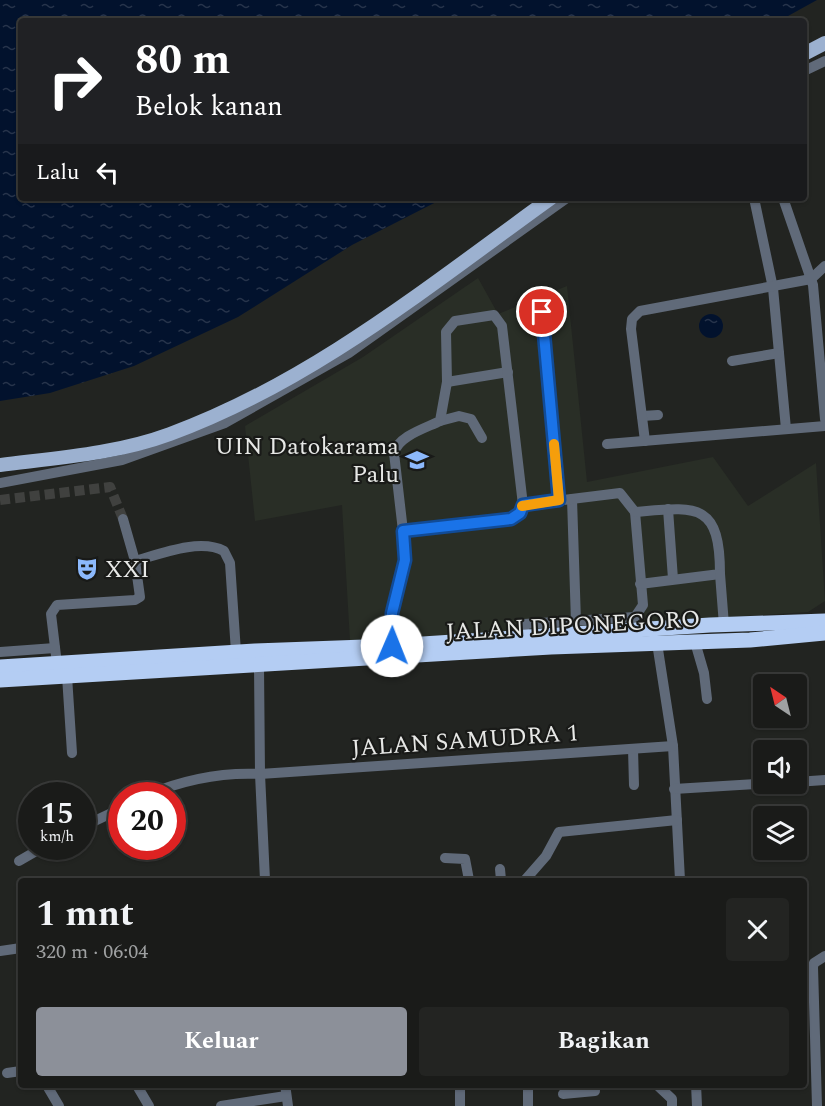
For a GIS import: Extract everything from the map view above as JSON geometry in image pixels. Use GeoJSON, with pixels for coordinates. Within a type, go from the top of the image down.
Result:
{"type":"FeatureCollection","features":[{"type":"Feature","properties":{"kind":"highway","name":"JALAN DIPONEGORO"},"geometry":{"type":"LineString","coordinates":[[0,667],[55,660],[716,630],[825,621]]}},
{"type":"Feature","properties":{"kind":"highway","name":"JALAN DIPONEGORO"},"geometry":{"type":"LineString","coordinates":[[0,680],[55,660],[259,666],[551,647],[695,642],[716,630],[825,633]]}},
{"type":"Feature","properties":{"kind":"main road"},"geometry":{"type":"LineString","coordinates":[[807,53],[825,44]]}},
{"type":"Feature","properties":{"kind":"main road"},"geometry":{"type":"LineString","coordinates":[[0,465],[92,453],[168,435],[239,406],[334,354],[547,201]]}},
{"type":"Feature","properties":{"kind":"street"},"geometry":{"type":"LineString","coordinates":[[807,70],[825,62]]}},
{"type":"Feature","properties":{"kind":"street"},"geometry":{"type":"LineString","coordinates":[[0,483],[122,460],[225,423],[349,353],[563,201]]}},
{"type":"Feature","properties":{"kind":"street"},"geometry":{"type":"LineString","coordinates":[[755,201],[773,288],[786,429]]}},
{"type":"Feature","properties":{"kind":"street"},"geometry":{"type":"LineString","coordinates":[[784,201],[811,279],[822,348],[825,419]]}},
{"type":"Feature","properties":{"kind":"street"},"geometry":{"type":"LineString","coordinates":[[645,441],[631,329],[632,319],[640,312],[811,279],[825,266]]}},
{"type":"Feature","properties":{"kind":"street"},"geometry":{"type":"LineString","coordinates":[[542,312],[559,500]]}},
{"type":"Feature","properties":{"kind":"street"},"geometry":{"type":"LineString","coordinates":[[403,531],[511,519],[520,513],[523,505],[502,326],[494,315],[454,321],[449,326],[444,338],[447,382],[440,421]]}},
{"type":"Feature","properties":{"kind":"street"},"geometry":{"type":"LineString","coordinates":[[732,361],[779,353]]}},
{"type":"Feature","properties":{"kind":"street"},"geometry":{"type":"LineString","coordinates":[[447,382],[508,372]]}},
{"type":"Feature","properties":{"kind":"street"},"geometry":{"type":"LineString","coordinates":[[642,416],[658,415]]}},
{"type":"Feature","properties":{"kind":"street"},"geometry":{"type":"LineString","coordinates":[[392,646],[392,613],[405,560],[395,450],[405,439],[440,421],[459,416],[471,419],[482,438]]}},
{"type":"Feature","properties":{"kind":"street"},"geometry":{"type":"LineString","coordinates":[[606,444],[825,426]]}},
{"type":"Feature","properties":{"kind":"street"},"geometry":{"type":"LineString","coordinates":[[523,505],[617,492],[635,512],[643,605],[635,617],[524,624],[525,637]]}},
{"type":"Feature","properties":{"kind":"street"},"geometry":{"type":"LineString","coordinates":[[572,499],[576,622]]}},
{"type":"Feature","properties":{"kind":"street"},"geometry":{"type":"LineString","coordinates":[[635,512],[668,509],[691,510],[702,513],[712,522],[717,538],[720,574],[716,630]]}},
{"type":"Feature","properties":{"kind":"street"},"geometry":{"type":"LineString","coordinates":[[668,509],[673,579]]}},
{"type":"Feature","properties":{"kind":"street"},"geometry":{"type":"LineString","coordinates":[[72,753],[55,660],[52,609],[57,605],[135,600],[140,597],[142,590],[123,519]]}},
{"type":"Feature","properties":{"kind":"street"},"geometry":{"type":"LineString","coordinates":[[135,561],[188,548],[208,546],[224,551],[230,563],[236,652]]}},
{"type":"Feature","properties":{"kind":"street"},"geometry":{"type":"LineString","coordinates":[[640,584],[720,574]]}},
{"type":"Feature","properties":{"kind":"street"},"geometry":{"type":"LineString","coordinates":[[695,642],[704,673],[707,699]]}},
{"type":"Feature","properties":{"kind":"street"},"geometry":{"type":"LineString","coordinates":[[657,644],[673,746],[680,878]]}},
{"type":"Feature","properties":{"kind":"street"},"geometry":{"type":"LineString","coordinates":[[0,652],[55,660]]}},
{"type":"Feature","properties":{"kind":"street"},"geometry":{"type":"LineString","coordinates":[[259,666],[260,774],[265,878]]}},
{"type":"Feature","properties":{"kind":"street","name":"JALAN SAMUDRA 1"},"geometry":{"type":"LineString","coordinates":[[186,785],[232,772],[260,774],[673,746]]}},
{"type":"Feature","properties":{"kind":"street"},"geometry":{"type":"LineString","coordinates":[[633,749],[634,785]]}},
{"type":"Feature","properties":{"kind":"street"},"geometry":{"type":"LineString","coordinates":[[807,781],[825,780]]}},
{"type":"Feature","properties":{"kind":"street"},"geometry":{"type":"LineString","coordinates":[[674,789],[753,784]]}},
{"type":"Feature","properties":{"kind":"street"},"geometry":{"type":"LineString","coordinates":[[527,878],[546,856],[559,832],[677,820]]}},
{"type":"Feature","properties":{"kind":"street"},"geometry":{"type":"LineString","coordinates":[[446,858],[465,859],[469,878]]}},
{"type":"Feature","properties":{"kind":"street"},"geometry":{"type":"LineString","coordinates":[[500,869],[501,878]]}},
{"type":"Feature","properties":{"kind":"street"},"geometry":{"type":"LineString","coordinates":[[0,951],[18,948]]}},
{"type":"Feature","properties":{"kind":"street"},"geometry":{"type":"LineString","coordinates":[[817,1106],[814,963],[825,956]]}},
{"type":"Feature","properties":{"kind":"street"},"geometry":{"type":"LineString","coordinates":[[813,997],[825,996]]}},
{"type":"Feature","properties":{"kind":"street"},"geometry":{"type":"LineString","coordinates":[[7,1073],[18,1071]]}},
{"type":"Feature","properties":{"kind":"street"},"geometry":{"type":"LineString","coordinates":[[48,1088],[59,1106]]}},
{"type":"Feature","properties":{"kind":"street"},"geometry":{"type":"LineString","coordinates":[[138,1088],[149,1106]]}},
{"type":"Feature","properties":{"kind":"street"},"geometry":{"type":"LineString","coordinates":[[460,1088],[460,1106]]}},
{"type":"Feature","properties":{"kind":"street"},"geometry":{"type":"LineString","coordinates":[[528,1088],[528,1106]]}},
{"type":"Feature","properties":{"kind":"street"},"geometry":{"type":"LineString","coordinates":[[563,1094],[595,1091],[595,1088]]}},
{"type":"Feature","properties":{"kind":"street"},"geometry":{"type":"LineString","coordinates":[[660,1088],[672,1099],[672,1106]]}},
{"type":"Feature","properties":{"kind":"street"},"geometry":{"type":"LineString","coordinates":[[696,1088],[697,1106]]}},
{"type":"Feature","properties":{"kind":"street"},"geometry":{"type":"LineString","coordinates":[[221,1106],[286,1095]]}},
{"type":"Feature","properties":{"kind":"shaded area","name":"UIN Datokarama Palu"},"geometry":{"type":"Polygon","coordinates":[[[478,278],[498,314],[567,286],[587,482],[713,457],[748,506],[816,463],[825,601],[808,612],[350,641],[342,505],[255,521],[245,426],[363,357],[478,278]]]}},
{"type":"Feature","properties":{"kind":"water"},"geometry":{"type":"Polygon","coordinates":[[[0,0],[817,0],[784,18],[18,18],[18,201],[438,201],[352,245],[238,317],[134,366],[50,393],[0,401],[0,0]]]}},
{"type":"Feature","properties":{"kind":"water"},"geometry":{"type":"Polygon","coordinates":[[[711,314],[719,318],[723,326],[719,334],[711,338],[703,334],[699,326],[703,318],[711,314]]]}},
{"type":"Feature","properties":{"kind":"tunnel"},"geometry":{"type":"LineString","coordinates":[[0,500],[110,487],[123,519]]}},
{"type":"Feature","properties":{"kind":"slow traffic"},"geometry":{"type":"LineString","coordinates":[[522,506],[559,500],[554,444]]}},
{"type":"Feature","properties":{"kind":"place","name":"UIN Datokarama Palu"},"geometry":{"type":"Point","coordinates":[417,460]}},
{"type":"Feature","properties":{"kind":"place","name":"XXI"},"geometry":{"type":"Point","coordinates":[87,569]}},
{"type":"Feature","properties":{"kind":"route"},"geometry":{"type":"LineString","coordinates":[[392,646],[392,613],[405,560],[403,531],[511,519],[520,513],[523,505],[559,500],[542,312]]}}]}
